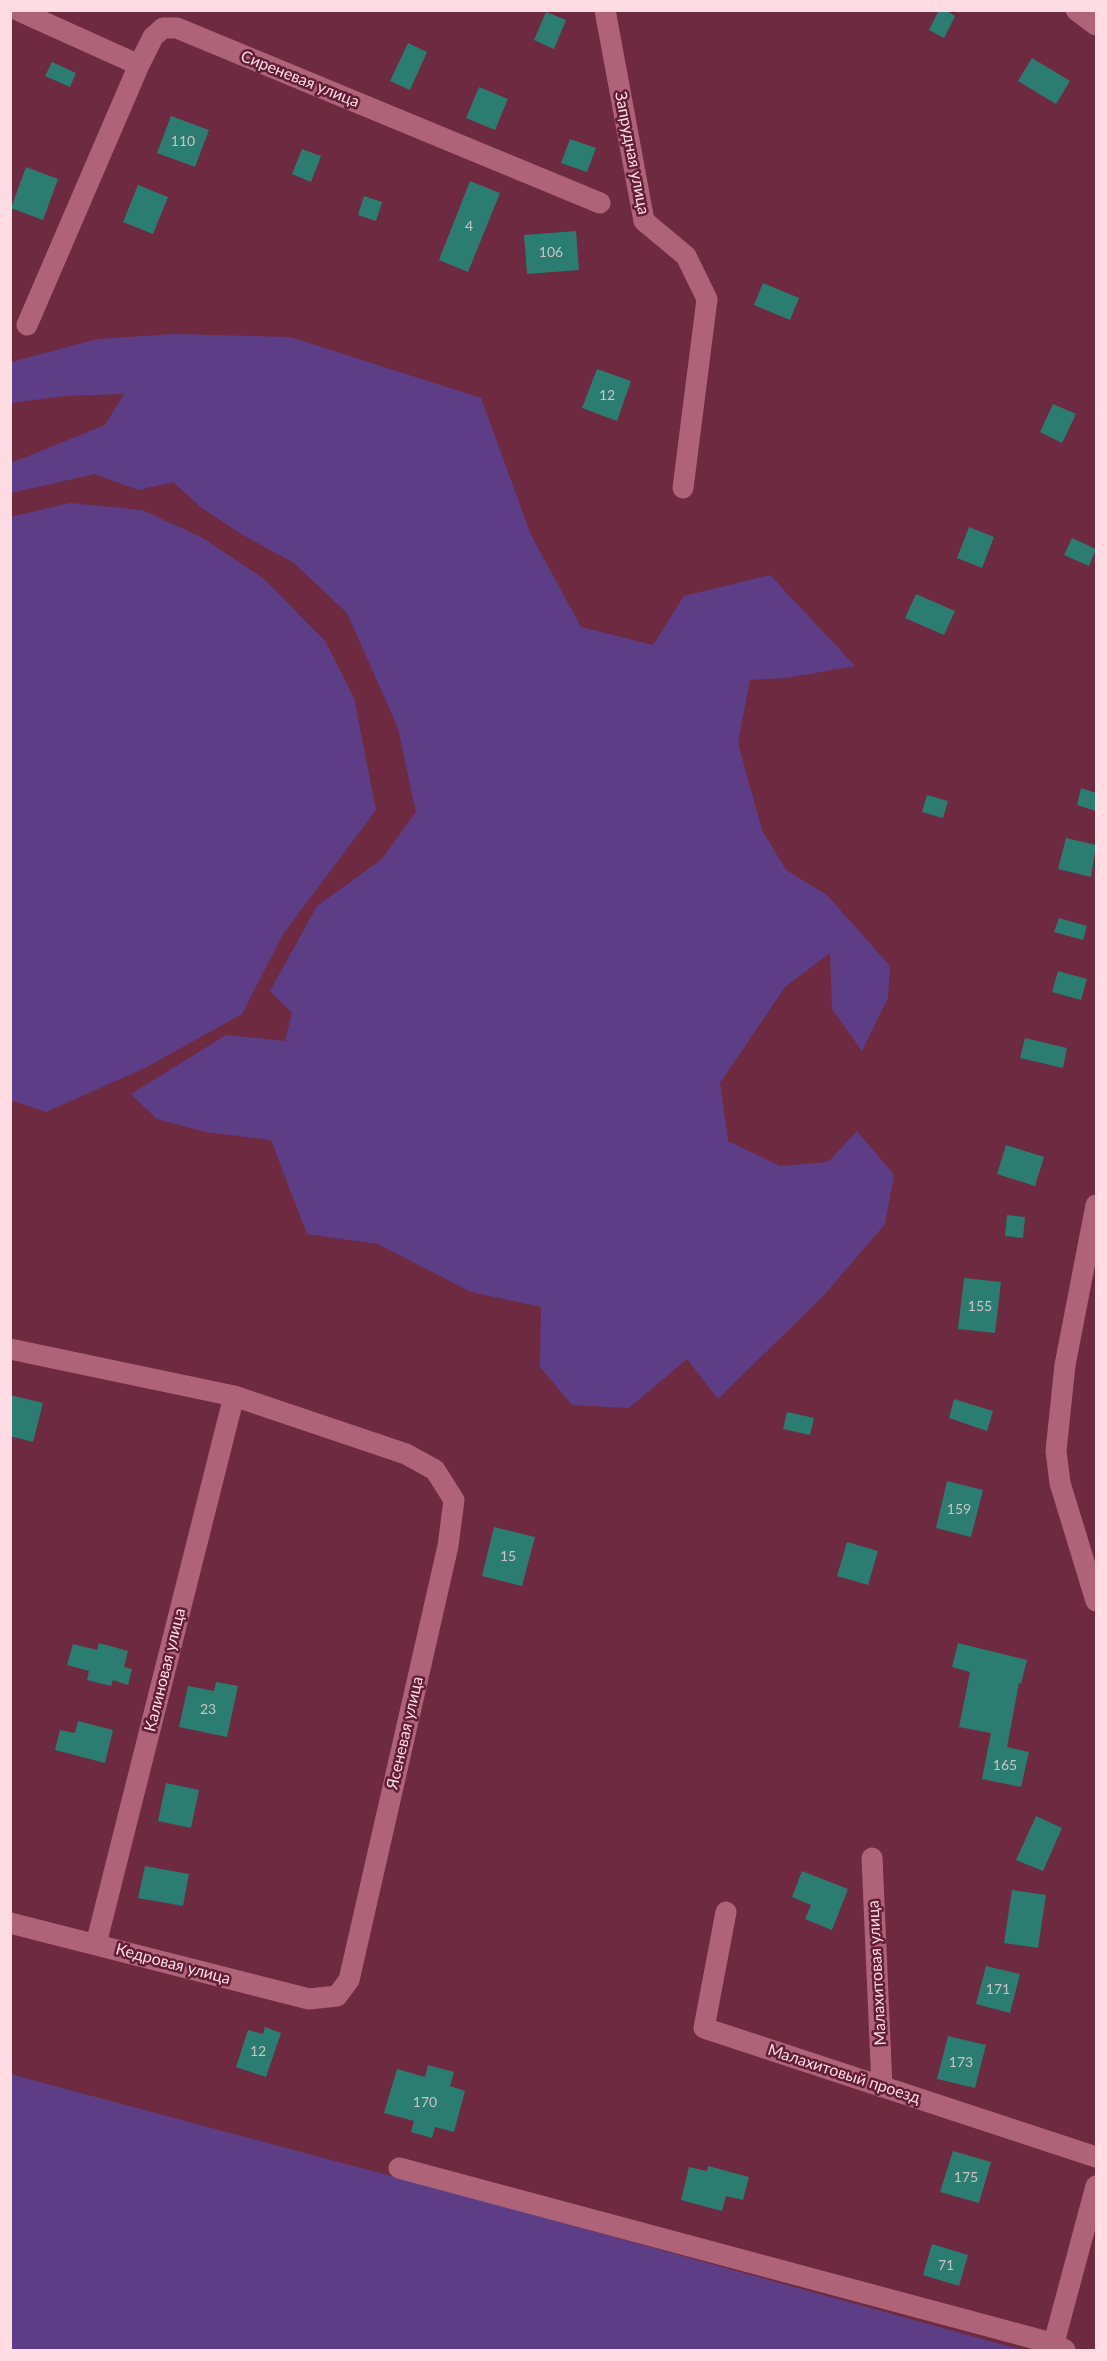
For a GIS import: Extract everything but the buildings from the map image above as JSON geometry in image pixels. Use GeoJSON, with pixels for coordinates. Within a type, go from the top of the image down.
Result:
{"type":"FeatureCollection","features":[{"type":"Feature","properties":{"kind":"street"},"geometry":{"type":"LineString","coordinates":[[17,10],[139,64]]}},
{"type":"Feature","properties":{"kind":"street","name":"Запрудная улица"},"geometry":{"type":"LineString","coordinates":[[605,10],[644,221],[686,256],[707,299],[683,488]]}},
{"type":"Feature","properties":{"kind":"street"},"geometry":{"type":"LineString","coordinates":[[1076,10],[1096,25]]}},
{"type":"Feature","properties":{"kind":"street","name":"Сиреневая улица"},"geometry":{"type":"LineString","coordinates":[[27,325],[139,64],[153,37],[163,28],[177,28],[600,203]]}},
{"type":"Feature","properties":{"kind":"street"},"geometry":{"type":"LineString","coordinates":[[1096,1205],[1065,1365],[1056,1450],[1060,1483],[1096,1601]]}},
{"type":"Feature","properties":{"kind":"street"},"geometry":{"type":"LineString","coordinates":[[10,1349],[234,1396]]}},
{"type":"Feature","properties":{"kind":"street","name":"Ясеневая улица"},"geometry":{"type":"LineString","coordinates":[[234,1396],[406,1454],[435,1470],[454,1500],[448,1546],[349,1980],[336,1996]]}},
{"type":"Feature","properties":{"kind":"street","name":"Калиновая улица"},"geometry":{"type":"LineString","coordinates":[[96,1944],[234,1396]]}},
{"type":"Feature","properties":{"kind":"street","name":"Малахитовая улица"},"geometry":{"type":"LineString","coordinates":[[872,1858],[882,2087]]}},
{"type":"Feature","properties":{"kind":"street","name":"Малахитовый проезд"},"geometry":{"type":"LineString","coordinates":[[726,1912],[704,2028],[1096,2157]]}},
{"type":"Feature","properties":{"kind":"street","name":"Кедровая улица"},"geometry":{"type":"LineString","coordinates":[[10,1923],[309,1999],[336,1996]]}},
{"type":"Feature","properties":{"kind":"street"},"geometry":{"type":"LineString","coordinates":[[399,2168],[1057,2348],[1096,2186]]}},
{"type":"Feature","properties":{"kind":"shaded area"},"geometry":{"type":"Polygon","coordinates":[[[173,334],[290,337],[481,398],[531,535],[581,627],[653,645],[684,596],[770,575],[855,666],[786,678],[750,680],[738,743],[762,830],[786,870],[827,895],[890,966],[888,998],[862,1051],[832,1009],[830,953],[785,987],[720,1083],[728,1141],[780,1166],[828,1162],[857,1131],[894,1175],[885,1224],[824,1295],[718,1399],[687,1359],[629,1408],[572,1405],[540,1367],[541,1307],[471,1292],[378,1244],[307,1234],[271,1140],[206,1132],[157,1119],[131,1094],[226,1035],[285,1041],[292,1013],[270,991],[317,906],[382,859],[416,812],[398,728],[347,613],[294,563],[243,535],[203,509],[173,482],[138,490],[95,474],[11,493],[11,463],[105,425],[124,394],[64,396],[11,403],[11,362],[98,339],[173,334]]]}},
{"type":"Feature","properties":{"kind":"shaded area"},"geometry":{"type":"Polygon","coordinates":[[[70,503],[142,510],[201,537],[264,579],[325,641],[354,698],[376,810],[283,934],[242,1014],[145,1068],[46,1112],[11,1100],[10,517],[70,503]]]}},
{"type":"Feature","properties":{"kind":"shaded area"},"geometry":{"type":"Polygon","coordinates":[[[10,2074],[469,2197],[1022,2350],[11,2350],[10,2074]]]}}]}
